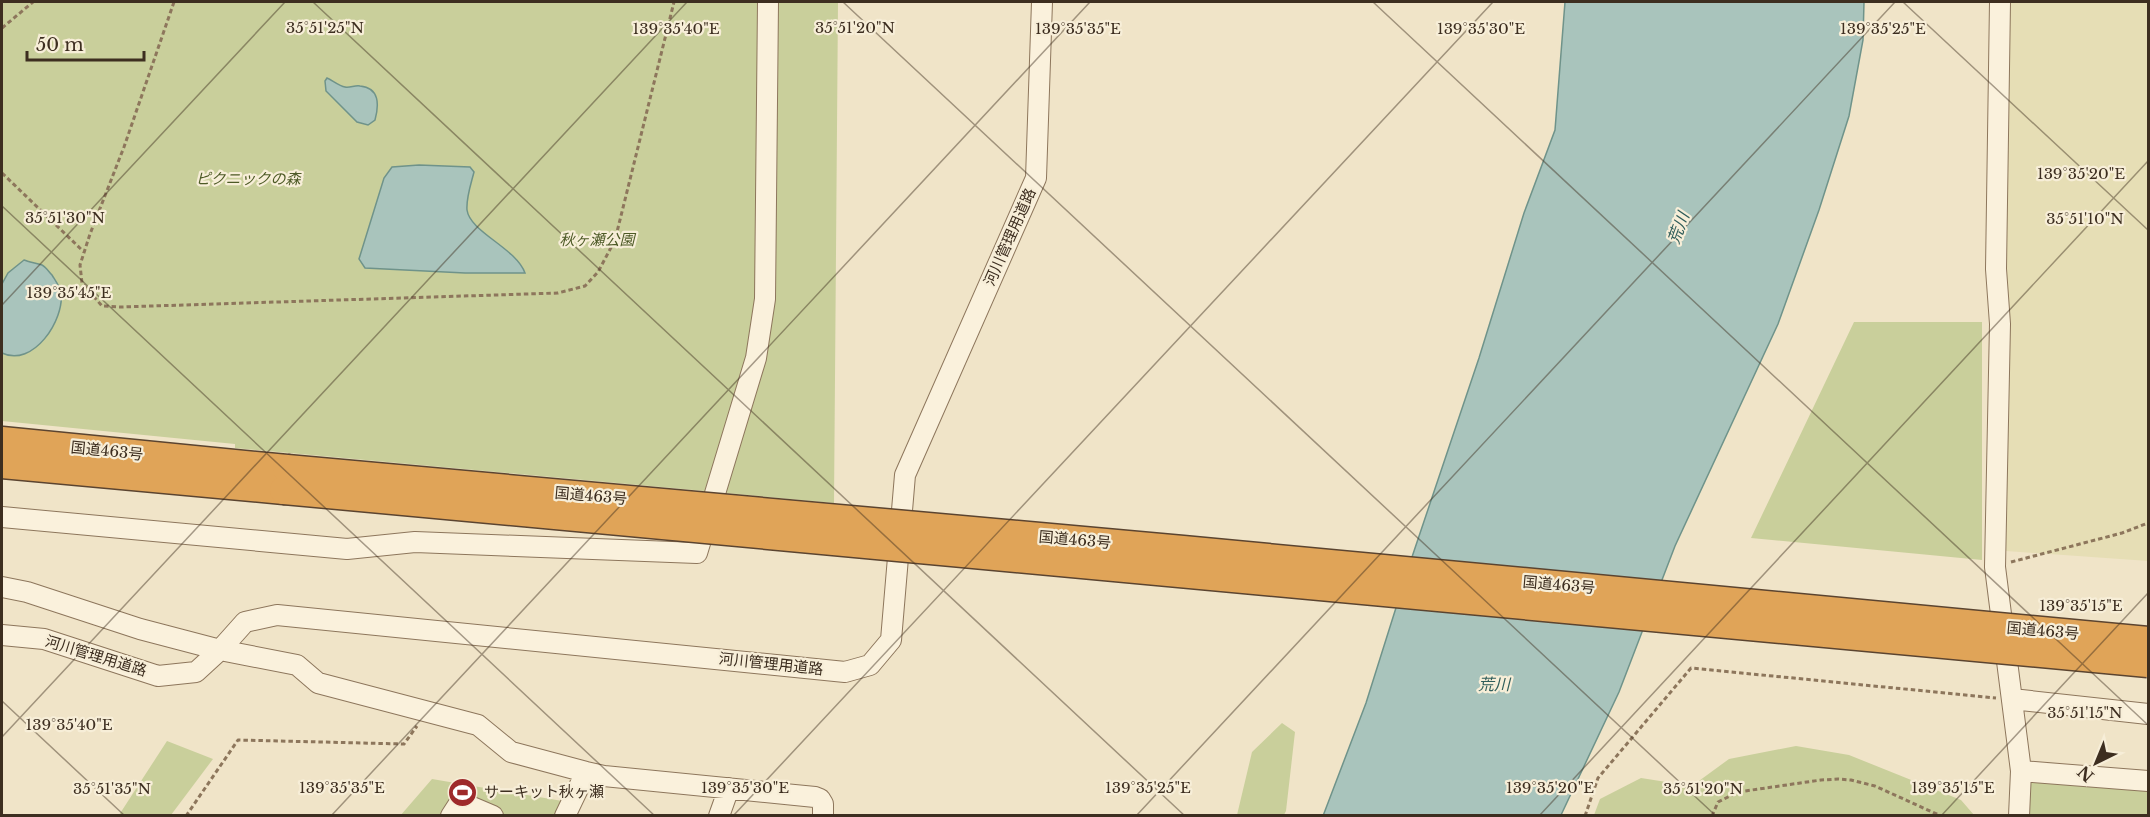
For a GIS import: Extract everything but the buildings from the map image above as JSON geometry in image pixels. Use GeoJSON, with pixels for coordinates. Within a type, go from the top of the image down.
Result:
{"type":"FeatureCollection","features":[{"type":"Feature","properties":{"kind":"highway","name":"国道463号"},"geometry":{"type":"LineString","coordinates":[[2,441],[286,480],[2148,663]]}},
{"type":"Feature","properties":{"kind":"highway","name":"国道463号"},"geometry":{"type":"LineString","coordinates":[[2,464],[286,480],[1195,551],[2148,641]]}},
{"type":"Feature","properties":{"kind":"street"},"geometry":{"type":"LineString","coordinates":[[2,517],[347,549],[415,542],[697,553],[756,358],[765,299],[768,2]]}},
{"type":"Feature","properties":{"kind":"street","name":"河川管理用道路"},"geometry":{"type":"LineString","coordinates":[[2,635],[44,639],[158,676],[196,672],[246,622],[278,615],[845,672],[870,665],[891,640],[905,475],[1036,178],[1042,2]]}},
{"type":"Feature","properties":{"kind":"street"},"geometry":{"type":"LineString","coordinates":[[2000,2],[1996,269],[2000,324],[1995,567],[2020,771],[2019,816]]}},
{"type":"Feature","properties":{"kind":"street"},"geometry":{"type":"LineString","coordinates":[[2,587],[27,592],[140,629],[220,650],[297,665],[318,683],[478,725],[511,752],[586,772],[820,799],[823,804],[823,816]]}},
{"type":"Feature","properties":{"kind":"street"},"geometry":{"type":"LineString","coordinates":[[2012,699],[2148,714]]}},
{"type":"Feature","properties":{"kind":"street"},"geometry":{"type":"LineString","coordinates":[[2020,771],[2148,781]]}},
{"type":"Feature","properties":{"kind":"street"},"geometry":{"type":"LineString","coordinates":[[565,816],[586,772]]}},
{"type":"Feature","properties":{"kind":"street"},"geometry":{"type":"LineString","coordinates":[[719,816],[729,788]]}},
{"type":"Feature","properties":{"kind":"street"},"geometry":{"type":"LineString","coordinates":[[451,816],[460,802],[493,816]]}},
{"type":"Feature","properties":{"kind":"path"},"geometry":{"type":"LineString","coordinates":[[2,28],[33,2]]}},
{"type":"Feature","properties":{"kind":"path"},"geometry":{"type":"LineString","coordinates":[[174,2],[80,265],[82,284],[102,306],[121,308],[558,293],[585,286],[598,272],[615,240],[674,2]]}},
{"type":"Feature","properties":{"kind":"path"},"geometry":{"type":"LineString","coordinates":[[2,173],[84,252]]}},
{"type":"Feature","properties":{"kind":"path"},"geometry":{"type":"LineString","coordinates":[[1995,567],[2122,533],[2148,523]]}},
{"type":"Feature","properties":{"kind":"path"},"geometry":{"type":"LineString","coordinates":[[1585,816],[1598,778],[1691,668],[2012,699]]}},
{"type":"Feature","properties":{"kind":"path"},"geometry":{"type":"LineString","coordinates":[[186,816],[238,740],[404,744],[427,711]]}},
{"type":"Feature","properties":{"kind":"path"},"geometry":{"type":"LineString","coordinates":[[1712,816],[1718,802],[1738,792],[1821,780],[1844,779],[1864,782],[1885,790],[1941,816]]}},
{"type":"Feature","properties":{"kind":"shaded area"},"geometry":{"type":"Polygon","coordinates":[[[2004,2],[2148,2],[2148,561],[2006,551],[2004,2]]]}},
{"type":"Feature","properties":{"kind":"green space","name":"秋ヶ瀬公園"},"geometry":{"type":"Polygon","coordinates":[[[2,2],[838,2],[834,503],[235,448],[235,444],[2,421],[2,2]]]}},
{"type":"Feature","properties":{"kind":"green space"},"geometry":{"type":"Polygon","coordinates":[[[1854,322],[1982,322],[1982,560],[1751,538],[1854,322]]]}},
{"type":"Feature","properties":{"kind":"green space"},"geometry":{"type":"Polygon","coordinates":[[[1282,723],[1295,732],[1286,811],[1284,815],[1237,815],[1252,752],[1282,723]]]}},
{"type":"Feature","properties":{"kind":"green space"},"geometry":{"type":"Polygon","coordinates":[[[167,741],[213,759],[171,815],[119,815],[167,741]]]}},
{"type":"Feature","properties":{"kind":"green space"},"geometry":{"type":"Polygon","coordinates":[[[1796,746],[1849,755],[1961,800],[1974,815],[1594,815],[1600,799],[1641,778],[1692,786],[1729,759],[1796,746]]]}},
{"type":"Feature","properties":{"kind":"green space"},"geometry":{"type":"Polygon","coordinates":[[[2025,775],[2148,783],[2148,815],[2025,816],[2025,775]]]}},
{"type":"Feature","properties":{"kind":"green space","name":"サーキット秋ヶ瀬"},"geometry":{"type":"Polygon","coordinates":[[[432,779],[580,804],[572,815],[400,816],[432,779]]]}},
{"type":"Feature","properties":{"kind":"water","name":"荒川"},"geometry":{"type":"Polygon","coordinates":[[[1565,2],[1864,2],[1863,40],[1849,116],[1819,210],[1778,324],[1675,546],[1619,692],[1561,815],[1323,816],[1366,703],[1524,213],[1555,130],[1565,2]]]}},
{"type":"Feature","properties":{"kind":"water"},"geometry":{"type":"Polygon","coordinates":[[[327,78],[343,86],[367,87],[371,90],[375,94],[377,103],[375,120],[368,125],[357,122],[326,91],[327,78]]]}},
{"type":"Feature","properties":{"kind":"water"},"geometry":{"type":"Polygon","coordinates":[[[419,165],[470,167],[474,172],[467,201],[470,218],[476,226],[513,256],[525,273],[465,273],[365,268],[359,259],[384,178],[392,167],[419,165]]]}},
{"type":"Feature","properties":{"kind":"water"},"geometry":{"type":"Polygon","coordinates":[[[24,260],[46,268],[61,292],[61,303],[58,315],[45,339],[25,354],[14,356],[2,353],[2,284],[8,273],[24,260]]]}},
{"type":"Feature","properties":{"kind":"place","name":"サーキット秋ヶ瀬"},"geometry":{"type":"Point","coordinates":[463,792]}},
{"type":"Feature","properties":{"kind":"park label","name":"ピクニックの森"},"geometry":{"type":"Point","coordinates":[248,179]}}]}
